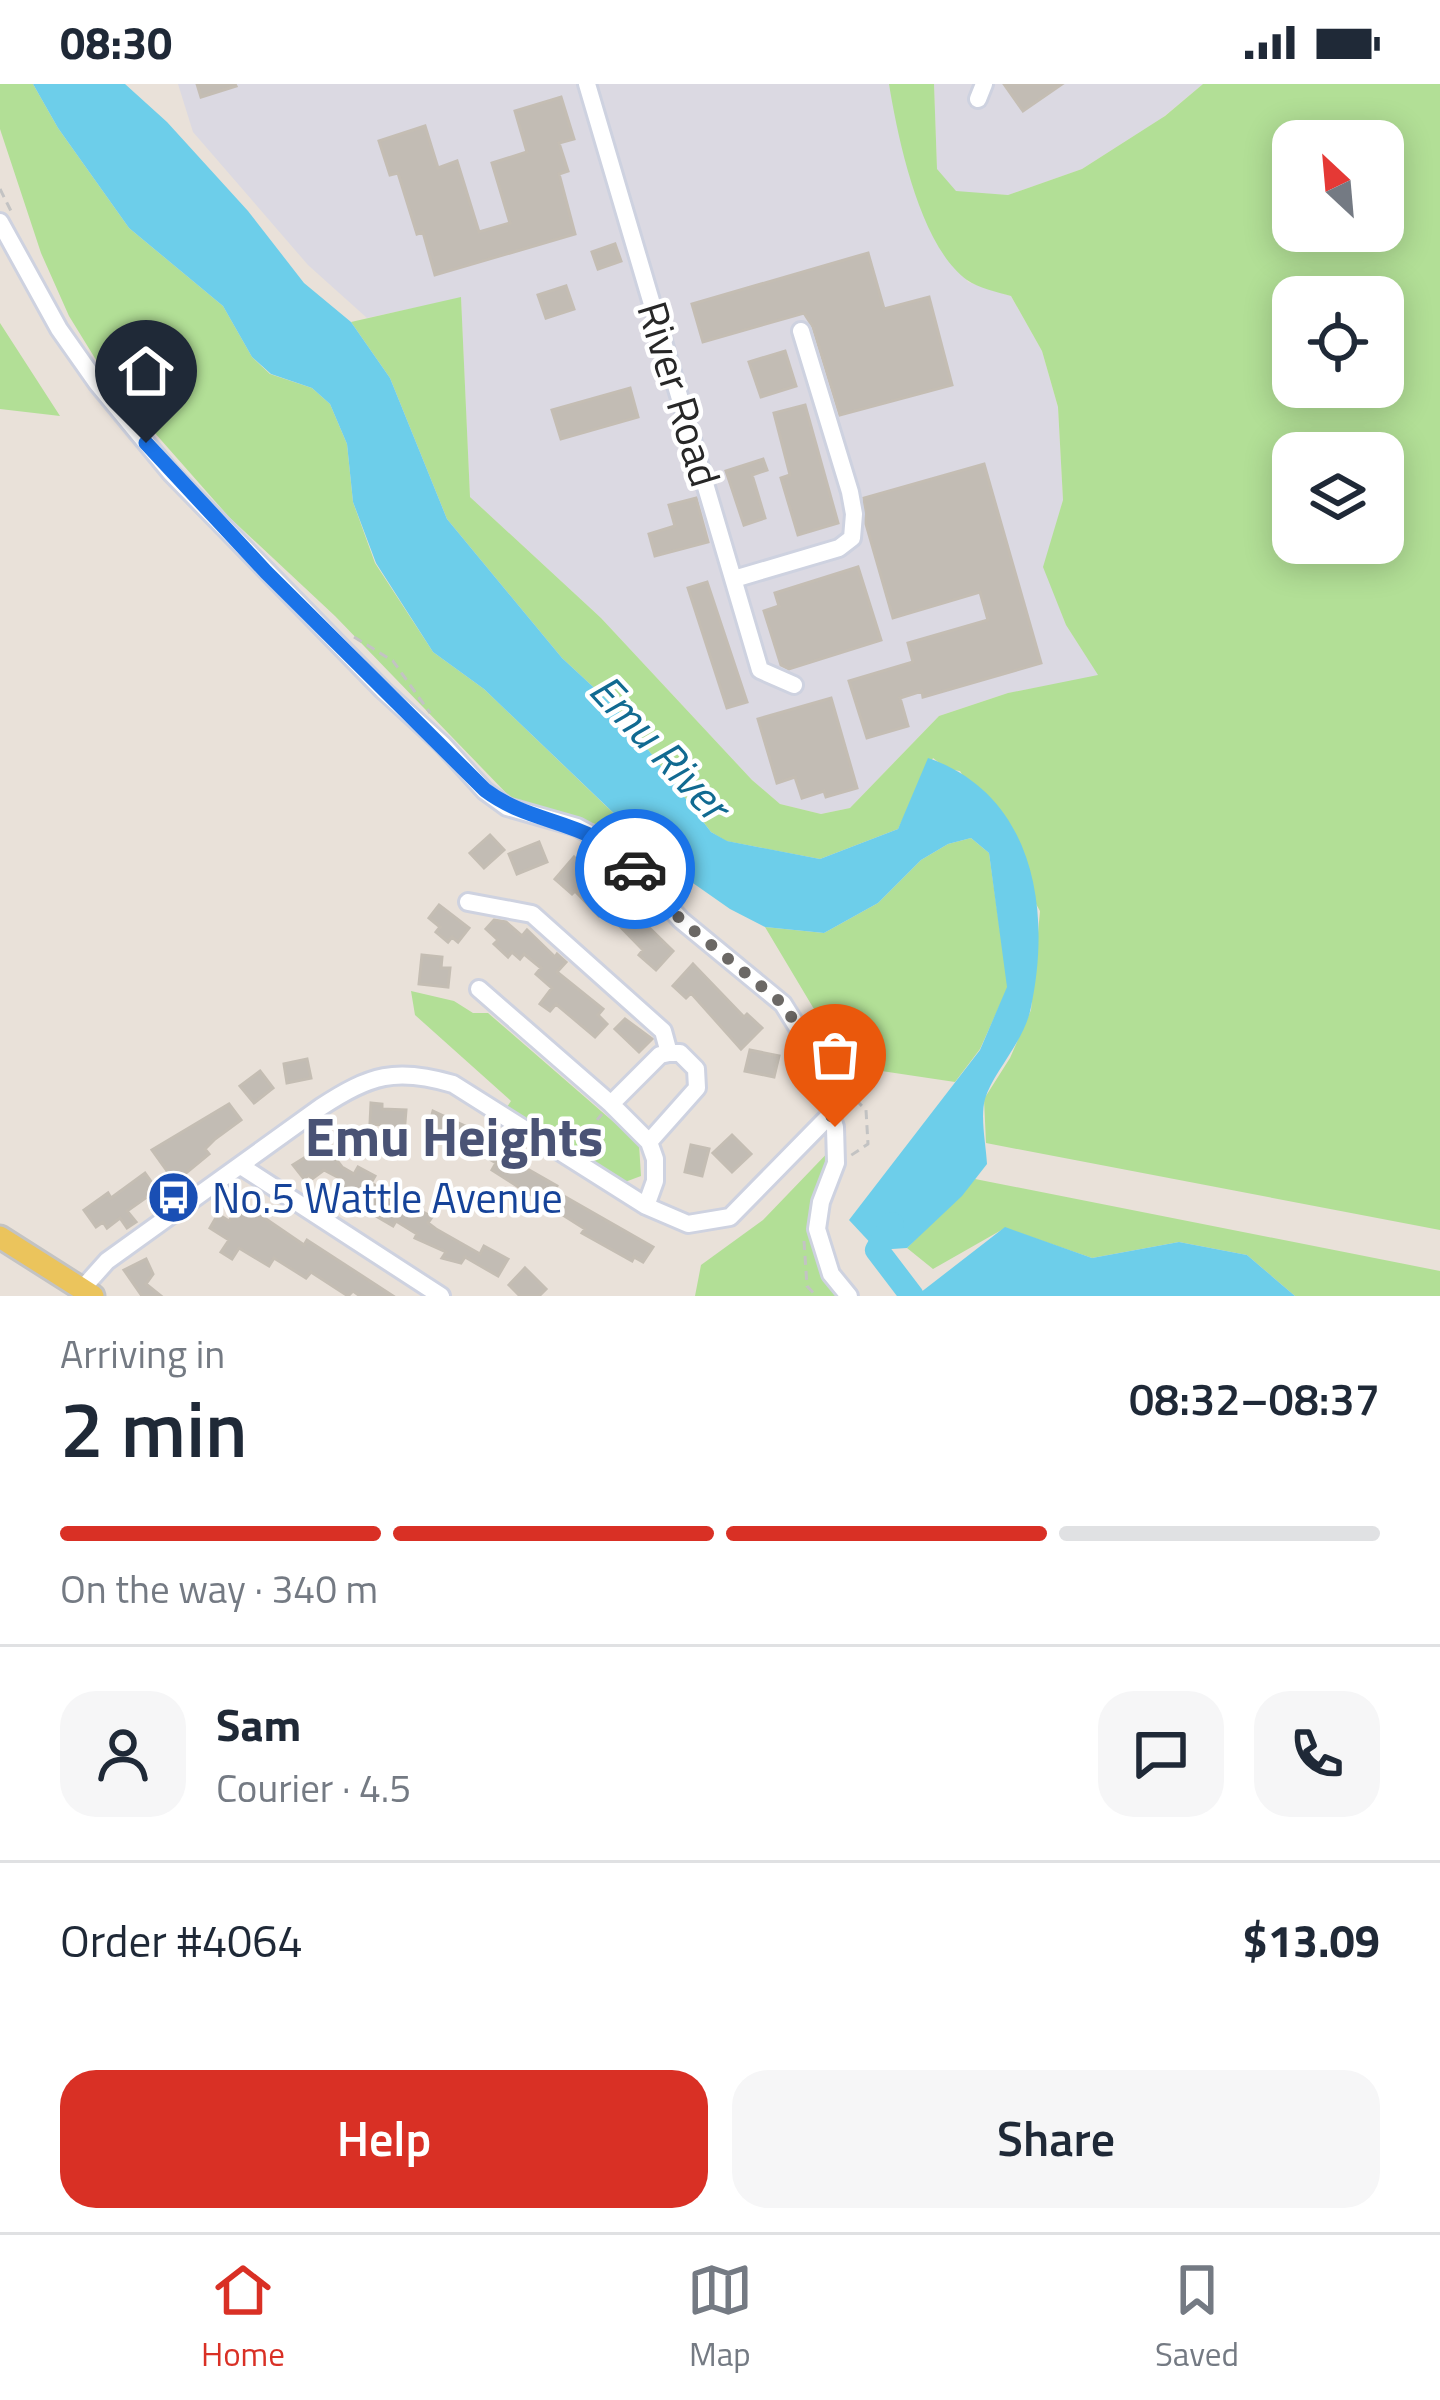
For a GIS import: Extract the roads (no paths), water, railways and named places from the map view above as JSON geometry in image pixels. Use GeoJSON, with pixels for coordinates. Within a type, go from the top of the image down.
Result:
{"type":"FeatureCollection","features":[{"type":"Feature","properties":{"kind":"main road"},"geometry":{"type":"LineString","coordinates":[[0,1238],[88,1293]]}},
{"type":"Feature","properties":{"kind":"street","name":"River Road"},"geometry":{"type":"LineString","coordinates":[[587,84],[760,670],[794,685]]}},
{"type":"Feature","properties":{"kind":"street"},"geometry":{"type":"LineString","coordinates":[[9,224],[59,328],[97,383],[171,472],[485,790],[507,807],[577,827],[614,847],[681,920],[783,1004],[806,1040],[831,1114],[836,1163],[821,1202],[817,1229],[831,1274],[849,1296]]}},
{"type":"Feature","properties":{"kind":"street"},"geometry":{"type":"LineString","coordinates":[[734,579],[839,548],[852,538],[850,492],[801,332]]}},
{"type":"Feature","properties":{"kind":"street"},"geometry":{"type":"LineString","coordinates":[[468,902],[532,914],[663,1030],[669,1053]]}},
{"type":"Feature","properties":{"kind":"street"},"geometry":{"type":"LineString","coordinates":[[479,989],[605,1111],[650,1142],[656,1159],[655,1181],[646,1206]]}},
{"type":"Feature","properties":{"kind":"street"},"geometry":{"type":"LineString","coordinates":[[605,1111],[659,1055],[680,1053],[696,1069],[697,1088],[650,1142]]}},
{"type":"Feature","properties":{"kind":"street"},"geometry":{"type":"LineString","coordinates":[[88,1293],[107,1261],[358,1084],[388,1075],[419,1074],[453,1084],[646,1206],[688,1225],[730,1216],[831,1114]]}},
{"type":"Feature","properties":{"kind":"street"},"geometry":{"type":"LineString","coordinates":[[241,1166],[442,1296]]}},
{"type":"Feature","properties":{"kind":"water"},"geometry":{"type":"Polygon","coordinates":[[[33,84],[125,84],[167,122],[248,211],[304,283],[351,322],[390,378],[447,519],[562,658],[617,709],[711,832],[727,841],[820,859],[898,829],[928,758],[963,775],[991,798],[1027,859],[1035,894],[1039,931],[1031,1007],[985,1099],[987,1164],[962,1196],[907,1248],[877,1250],[849,1220],[980,1050],[1007,987],[989,853],[971,838],[948,844],[921,860],[878,903],[824,933],[765,927],[670,867],[484,689],[433,652],[376,563],[353,502],[347,444],[330,404],[312,388],[271,374],[252,357],[223,306],[129,228],[58,128],[33,84]]]}},
{"type":"Feature","properties":{"kind":"water"},"geometry":{"type":"Polygon","coordinates":[[[1005,1227],[1092,1258],[1179,1242],[1247,1255],[1295,1296],[916,1296],[1005,1227]]]}},
{"type":"Feature","properties":{"kind":"waterway","name":"Emu River"},"geometry":{"type":"LineString","coordinates":[[892,1224],[877,1250],[912,1296]]}},
{"type":"Feature","properties":{"kind":"place","name":"No.5 Wattle Avenue"},"geometry":{"type":"Point","coordinates":[173,1198]}},
{"type":"Feature","properties":{"kind":"district","name":"Emu Heights"},"geometry":{"type":"Point","coordinates":[454,1137]}}]}
